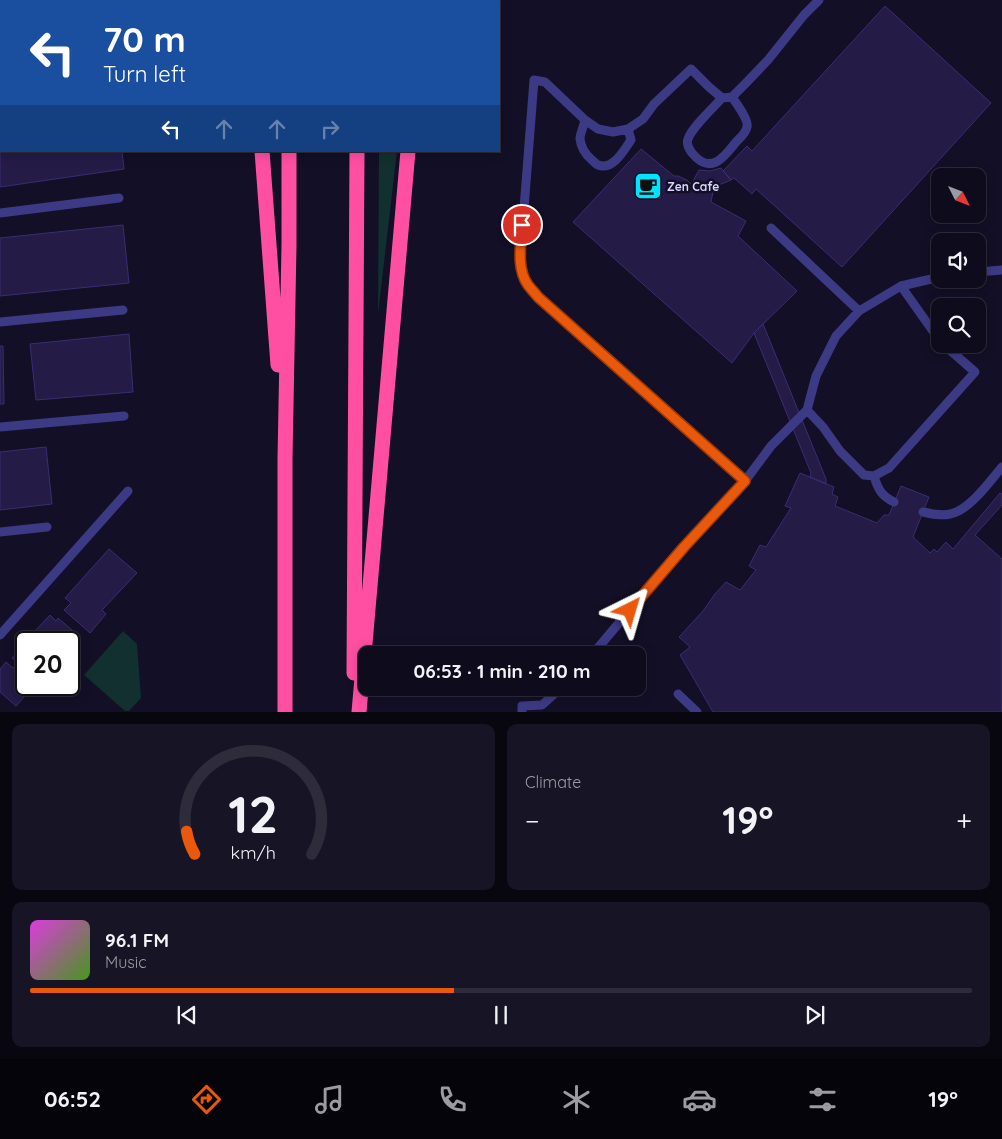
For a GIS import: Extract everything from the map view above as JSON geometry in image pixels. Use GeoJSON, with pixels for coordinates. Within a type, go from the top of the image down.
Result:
{"type":"FeatureCollection","features":[{"type":"Feature","properties":{"kind":"highway"},"geometry":{"type":"LineString","coordinates":[[262,152],[285,459]]}},
{"type":"Feature","properties":{"kind":"highway"},"geometry":{"type":"LineString","coordinates":[[285,712],[285,459],[289,152]]}},
{"type":"Feature","properties":{"kind":"highway"},"geometry":{"type":"LineString","coordinates":[[354,712],[356,152]]}},
{"type":"Feature","properties":{"kind":"highway"},"geometry":{"type":"LineString","coordinates":[[360,712],[408,152]]}},
{"type":"Feature","properties":{"kind":"lane"},"geometry":{"type":"LineString","coordinates":[[745,481],[538,297],[527,284],[520,260],[534,80],[545,82],[585,120],[598,129],[613,132],[628,129],[642,119],[654,104],[690,69],[709,87],[727,97],[747,121],[744,133],[724,157],[711,164],[704,163],[698,159],[687,145],[687,139],[694,129],[727,97],[768,60],[819,0]]}},
{"type":"Feature","properties":{"kind":"lane"},"geometry":{"type":"LineString","coordinates":[[585,120],[580,138],[582,146],[587,156],[598,165],[608,165],[623,153],[630,140],[628,129]]}},
{"type":"Feature","properties":{"kind":"lane"},"geometry":{"type":"LineString","coordinates":[[0,213],[119,198]]}},
{"type":"Feature","properties":{"kind":"lane"},"geometry":{"type":"LineString","coordinates":[[771,228],[859,311]]}},
{"type":"Feature","properties":{"kind":"lane"},"geometry":{"type":"LineString","coordinates":[[986,271],[1002,270]]}},
{"type":"Feature","properties":{"kind":"lane"},"geometry":{"type":"LineString","coordinates":[[600,646],[671,561],[745,481],[771,446],[807,410],[816,376],[836,336],[859,311],[901,286],[931,279]]}},
{"type":"Feature","properties":{"kind":"lane"},"geometry":{"type":"LineString","coordinates":[[901,286],[931,329]]}},
{"type":"Feature","properties":{"kind":"lane"},"geometry":{"type":"LineString","coordinates":[[0,322],[123,310]]}},
{"type":"Feature","properties":{"kind":"lane"},"geometry":{"type":"LineString","coordinates":[[807,410],[823,427],[840,452],[864,475],[874,476],[889,468],[975,372],[953,353]]}},
{"type":"Feature","properties":{"kind":"lane"},"geometry":{"type":"LineString","coordinates":[[0,427],[124,416]]}},
{"type":"Feature","properties":{"kind":"lane"},"geometry":{"type":"LineString","coordinates":[[923,512],[937,516],[952,514],[969,505],[1002,467]]}},
{"type":"Feature","properties":{"kind":"lane"},"geometry":{"type":"LineString","coordinates":[[874,476],[877,488],[886,498],[894,502]]}},
{"type":"Feature","properties":{"kind":"lane"},"geometry":{"type":"LineString","coordinates":[[0,635],[128,491]]}},
{"type":"Feature","properties":{"kind":"lane"},"geometry":{"type":"LineString","coordinates":[[0,532],[46,527]]}},
{"type":"Feature","properties":{"kind":"lane"},"geometry":{"type":"LineString","coordinates":[[678,694],[697,712]]}},
{"type":"Feature","properties":{"kind":"lane"},"geometry":{"type":"LineString","coordinates":[[522,712],[522,706],[542,705],[552,696]]}},
{"type":"Feature","properties":{"kind":"green space"},"geometry":{"type":"Polygon","coordinates":[[[379,152],[397,152],[378,314],[379,152]]]}},
{"type":"Feature","properties":{"kind":"green space"},"geometry":{"type":"Polygon","coordinates":[[[123,631],[137,644],[141,698],[129,711],[125,711],[84,675],[123,631]]]}},
{"type":"Feature","properties":{"kind":"building"},"geometry":{"type":"Polygon","coordinates":[[[885,6],[991,103],[842,267],[756,189],[752,194],[734,178],[731,180],[723,171],[747,146],[752,151],[885,6]]]}},
{"type":"Feature","properties":{"kind":"building"},"geometry":{"type":"Polygon","coordinates":[[[641,149],[674,176],[687,180],[693,186],[695,185],[692,183],[699,170],[710,171],[721,168],[731,180],[714,187],[711,202],[746,221],[738,236],[797,291],[754,333],[732,363],[573,222],[641,149]]]}},
{"type":"Feature","properties":{"kind":"building"},"geometry":{"type":"Polygon","coordinates":[[[0,152],[122,152],[124,169],[0,187],[0,152]]]}},
{"type":"Feature","properties":{"kind":"building"},"geometry":{"type":"Polygon","coordinates":[[[123,225],[129,283],[0,296],[0,238],[123,225]]]}},
{"type":"Feature","properties":{"kind":"building"},"geometry":{"type":"Polygon","coordinates":[[[763,324],[826,479],[826,484],[810,477],[811,473],[754,333],[763,324]]]}},
{"type":"Feature","properties":{"kind":"building"},"geometry":{"type":"Polygon","coordinates":[[[129,334],[133,392],[36,400],[30,344],[129,334]]]}},
{"type":"Feature","properties":{"kind":"building"},"geometry":{"type":"Polygon","coordinates":[[[0,346],[3,346],[4,404],[0,404],[0,346]]]}},
{"type":"Feature","properties":{"kind":"building"},"geometry":{"type":"Polygon","coordinates":[[[46,447],[52,504],[0,510],[0,452],[46,447]]]}},
{"type":"Feature","properties":{"kind":"building"},"geometry":{"type":"Polygon","coordinates":[[[800,473],[834,487],[832,494],[838,497],[835,506],[877,523],[884,515],[889,515],[901,486],[929,497],[913,537],[930,553],[934,549],[937,552],[946,542],[953,549],[1000,493],[1002,494],[1002,505],[975,535],[1002,559],[1002,712],[713,712],[680,655],[690,647],[679,637],[726,582],[740,590],[756,570],[749,566],[760,545],[766,547],[791,508],[785,506],[800,473]]]}},
{"type":"Feature","properties":{"kind":"building"},"geometry":{"type":"Polygon","coordinates":[[[109,549],[137,573],[102,610],[106,614],[90,633],[64,610],[71,603],[65,598],[109,549]]]}},
{"type":"Feature","properties":{"kind":"building"},"geometry":{"type":"Polygon","coordinates":[[[50,615],[56,621],[58,618],[73,631],[35,631],[50,615]]]}},
{"type":"Feature","properties":{"kind":"building"},"geometry":{"type":"Polygon","coordinates":[[[6,662],[13,668],[15,666],[15,696],[25,696],[16,706],[0,692],[0,669],[6,662]]]}},
{"type":"Feature","properties":{"kind":"place","name":"Zen Cafe"},"geometry":{"type":"Point","coordinates":[648,186]}},
{"type":"Feature","properties":{"kind":"route"},"geometry":{"type":"LineString","coordinates":[[522,225],[520,260],[523,275],[527,284],[538,297],[745,481],[671,561],[630,610]]}}]}
